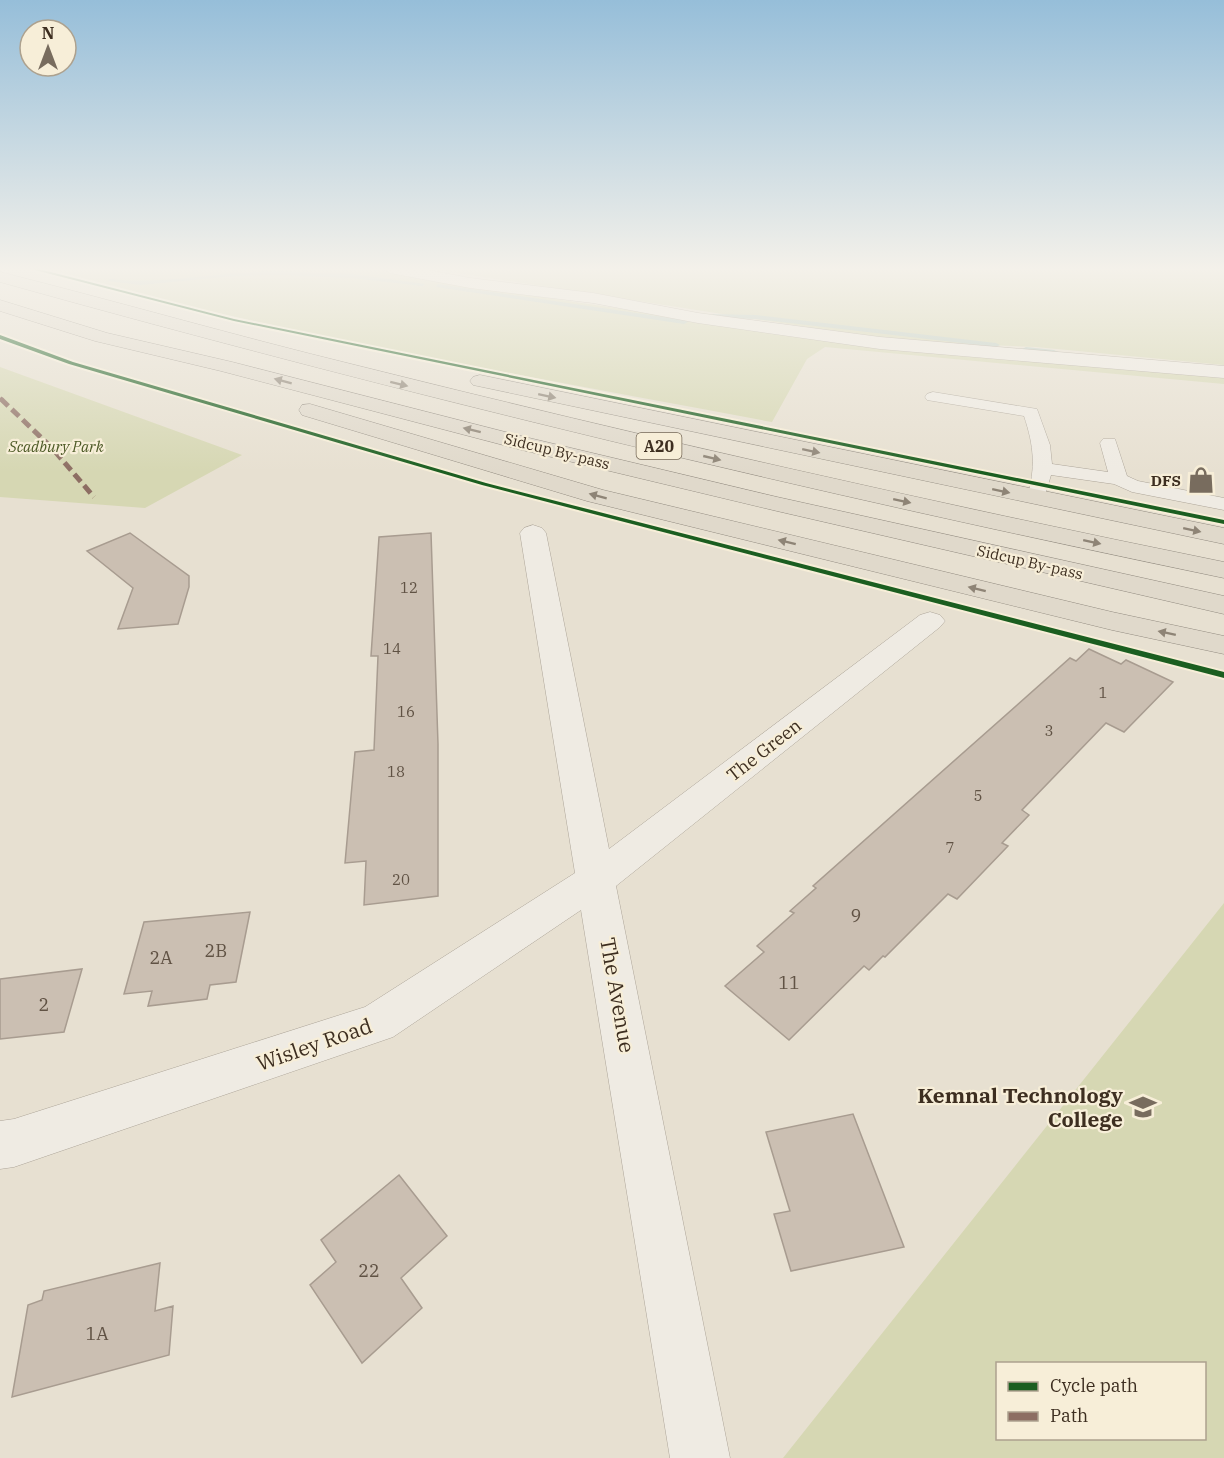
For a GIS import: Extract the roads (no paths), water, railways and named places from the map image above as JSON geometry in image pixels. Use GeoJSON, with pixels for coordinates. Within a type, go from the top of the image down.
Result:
{"type":"FeatureCollection","features":[{"type":"Feature","properties":{"kind":"highway","name":"Sidcup By-pass"},"geometry":{"type":"LineString","coordinates":[[99,336],[511,440],[777,504],[1224,605]]}},
{"type":"Feature","properties":{"kind":"highway","name":"Sidcup By-pass"},"geometry":{"type":"LineString","coordinates":[[211,336],[551,421],[819,483],[1224,570]]}},
{"type":"Feature","properties":{"kind":"highway","name":"A20"},"geometry":{"type":"LineString","coordinates":[[258,336],[1224,536]]}},
{"type":"Feature","properties":{"kind":"highway","name":"A20"},"geometry":{"type":"LineString","coordinates":[[102,337],[255,393],[596,496],[1100,619],[1224,645]]}},
{"type":"Feature","properties":{"kind":"street"},"geometry":{"type":"LineString","coordinates":[[829,336],[880,343],[1224,372]]}},
{"type":"Feature","properties":{"kind":"street","name":"The Avenue"},"geometry":{"type":"LineString","coordinates":[[533,533],[700,1458]]}},
{"type":"Feature","properties":{"kind":"street","name":"The Green"},"geometry":{"type":"LineString","coordinates":[[597,879],[930,621]]}},
{"type":"Feature","properties":{"kind":"street","name":"Wisley Road"},"geometry":{"type":"LineString","coordinates":[[0,1145],[14,1143],[378,1023],[597,879]]}},
{"type":"Feature","properties":{"kind":"lane"},"geometry":{"type":"LineString","coordinates":[[933,397],[1031,412],[1044,450],[1044,468],[1036,498]]}},
{"type":"Feature","properties":{"kind":"lane"},"geometry":{"type":"LineString","coordinates":[[1109,444],[1119,479]]}},
{"type":"Feature","properties":{"kind":"lane"},"geometry":{"type":"LineString","coordinates":[[1044,468],[1119,479],[1132,486],[1224,504]]}},
{"type":"Feature","properties":{"kind":"waterway"},"geometry":{"type":"LineString","coordinates":[[919,336],[996,345]]}},
{"type":"Feature","properties":{"kind":"waterway"},"geometry":{"type":"LineString","coordinates":[[1026,349],[1054,352]]}},
{"type":"Feature","properties":{"kind":"place","name":"DFS"},"geometry":{"type":"Point","coordinates":[1201,480]}},
{"type":"Feature","properties":{"kind":"place","name":"Kemnal Technology College"},"geometry":{"type":"Point","coordinates":[1143,1107]}},
{"type":"Feature","properties":{"kind":"park label","name":"Scadbury Park"},"geometry":{"type":"Point","coordinates":[56,446]}}]}
